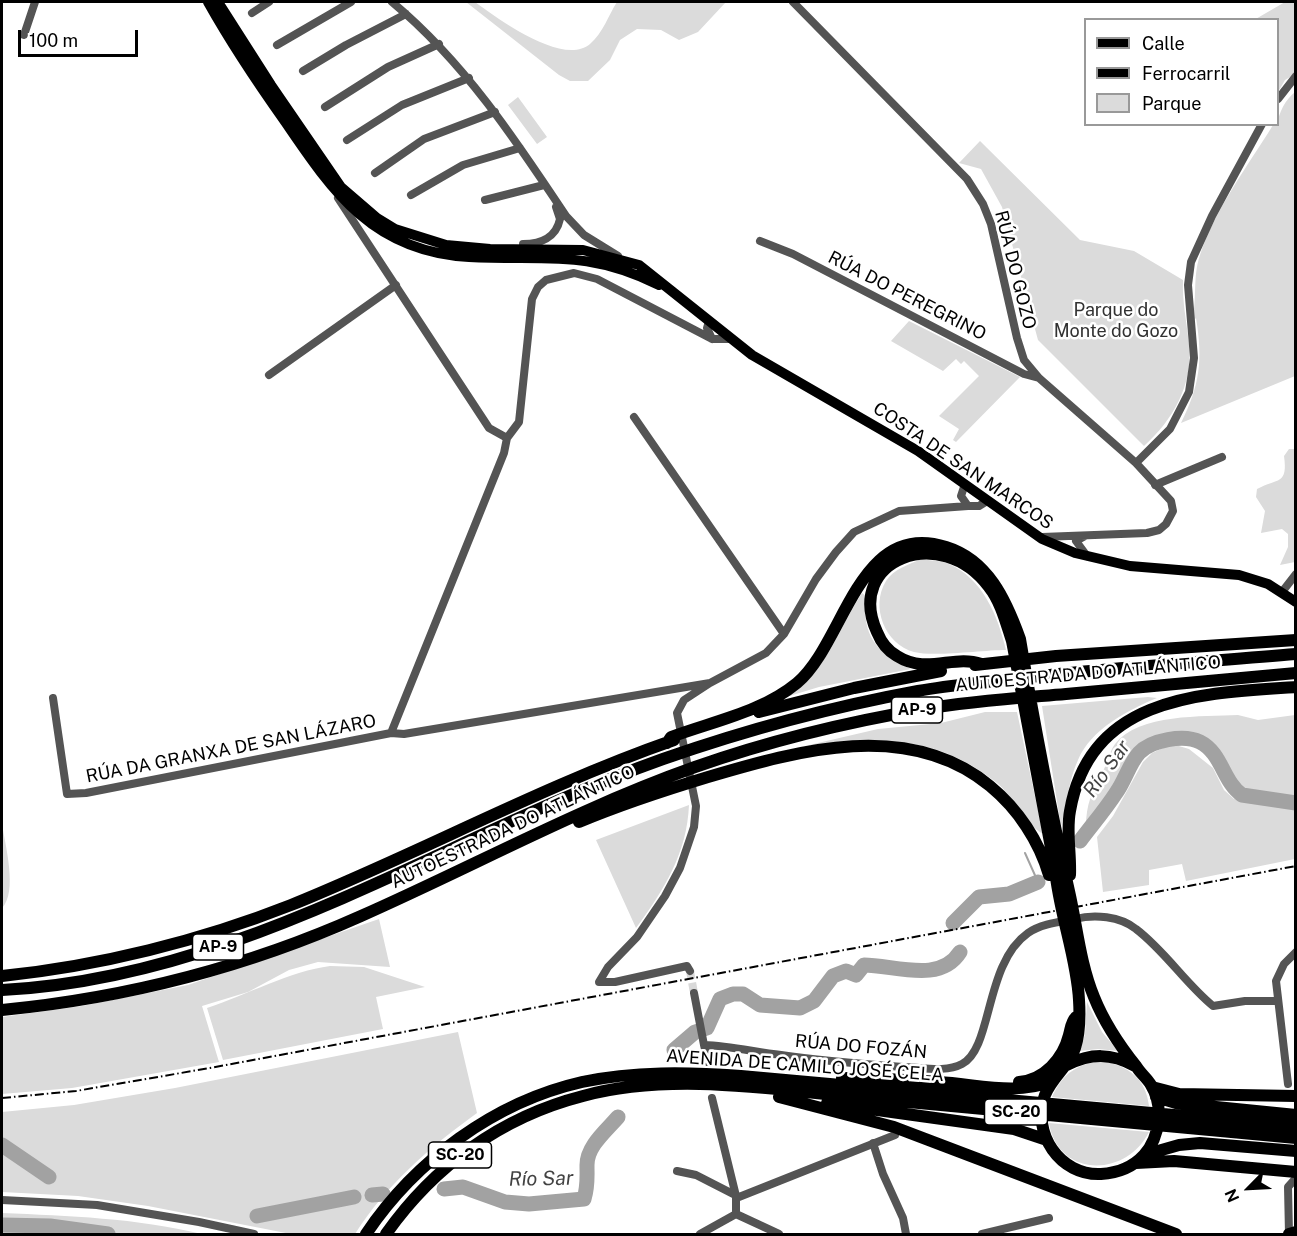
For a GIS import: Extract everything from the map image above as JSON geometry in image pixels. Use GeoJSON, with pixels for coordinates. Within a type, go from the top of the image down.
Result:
{"type":"FeatureCollection","features":[{"type":"Feature","properties":{"kind":"highway"},"geometry":{"type":"LineString","coordinates":[[667,743],[672,736],[738,714],[779,696],[798,682],[820,656],[867,572],[901,547],[936,544],[952,549],[982,568],[995,583],[1010,609],[1055,869],[1063,893],[1070,928],[1079,998],[1076,1045],[1067,1065],[1052,1081],[1045,1095],[1042,1123],[1047,1140],[1066,1164],[1088,1174],[1114,1172],[1140,1159],[1179,1145],[1200,1143],[1296,1151]]}},
{"type":"Feature","properties":{"kind":"highway"},"geometry":{"type":"LineString","coordinates":[[981,664],[972,661],[925,666],[904,661],[894,654],[879,637],[870,613],[870,599],[882,573],[903,558],[920,552],[951,556],[965,564],[989,587],[1016,640]]}},
{"type":"Feature","properties":{"kind":"highway"},"geometry":{"type":"LineString","coordinates":[[2,976],[59,969],[182,941],[289,906],[486,816],[667,743],[805,700],[907,677],[981,664],[1056,656],[1296,640]]}},
{"type":"Feature","properties":{"kind":"highway","name":"AUTOESTRADA DO ATLÁNTICO"},"geometry":{"type":"LineString","coordinates":[[2,990],[102,976],[227,944],[338,902],[605,780],[752,730],[823,711],[922,690],[969,684],[1064,673],[1296,654]]}},
{"type":"Feature","properties":{"kind":"highway","name":"AUTOESTRADA DO ATLÁNTICO"},"geometry":{"type":"LineString","coordinates":[[2,1010],[135,989],[223,968],[358,918],[626,792],[704,764],[808,733],[867,720],[990,699],[1296,673]]}},
{"type":"Feature","properties":{"kind":"highway"},"geometry":{"type":"LineString","coordinates":[[1063,893],[1070,809],[1089,761],[1113,734],[1140,714],[1177,699],[1201,694],[1296,687]]}},
{"type":"Feature","properties":{"kind":"highway"},"geometry":{"type":"LineString","coordinates":[[555,824],[574,824],[648,795],[755,763],[814,751],[889,745],[920,750],[957,764],[1004,797],[1017,813],[1063,893]]}},
{"type":"Feature","properties":{"kind":"highway"},"geometry":{"type":"LineString","coordinates":[[1070,928],[1094,996],[1109,1027],[1156,1096],[1156,1136],[1140,1159]]}},
{"type":"Feature","properties":{"kind":"highway"},"geometry":{"type":"LineString","coordinates":[[2,968],[96,961]]}},
{"type":"Feature","properties":{"kind":"highway"},"geometry":{"type":"LineString","coordinates":[[821,1083],[837,1077],[1008,1083],[1038,1077],[1058,1058],[1069,1036],[1072,1020],[1079,1014]]}},
{"type":"Feature","properties":{"kind":"highway"},"geometry":{"type":"LineString","coordinates":[[1067,1065],[1094,1055],[1110,1056],[1136,1067]]}},
{"type":"Feature","properties":{"kind":"highway","name":"AVENIDA DE CAMILO JOSÉ CELA"},"geometry":{"type":"LineString","coordinates":[[366,1234],[388,1203],[431,1160],[504,1112],[559,1089],[620,1076],[661,1073],[821,1083],[1296,1126]]}},
{"type":"Feature","properties":{"kind":"highway"},"geometry":{"type":"LineString","coordinates":[[941,1082],[1018,1090],[1038,1087],[1052,1081]]}},
{"type":"Feature","properties":{"kind":"highway","name":"AVENIDA DE CAMILO JOSÉ CELA"},"geometry":{"type":"LineString","coordinates":[[386,1234],[423,1188],[471,1147],[529,1114],[586,1095],[636,1086],[736,1087],[1296,1138]]}},
{"type":"Feature","properties":{"kind":"highway"},"geometry":{"type":"LineString","coordinates":[[736,1087],[744,1094],[1014,1129],[1047,1140]]}},
{"type":"Feature","properties":{"kind":"highway"},"geometry":{"type":"LineString","coordinates":[[1156,1096],[1179,1094],[1296,1096]]}},
{"type":"Feature","properties":{"kind":"highway"},"geometry":{"type":"LineString","coordinates":[[1156,1096],[1176,1103],[1296,1115]]}},
{"type":"Feature","properties":{"kind":"highway"},"geometry":{"type":"LineString","coordinates":[[779,1097],[894,1127],[1176,1234]]}},
{"type":"Feature","properties":{"kind":"highway"},"geometry":{"type":"LineString","coordinates":[[1140,1159],[1296,1172]]}},
{"type":"Feature","properties":{"kind":"highway"},"geometry":{"type":"LineString","coordinates":[[1289,1234],[1296,1233]]}},
{"type":"Feature","properties":{"kind":"main road","name":"COSTA DE SAN MARCOS"},"geometry":{"type":"LineString","coordinates":[[209,2],[260,86],[337,188],[368,224],[414,246],[448,255],[558,257],[608,264],[633,272],[673,292]]}},
{"type":"Feature","properties":{"kind":"main road","name":"COSTA DE SAN MARCOS"},"geometry":{"type":"LineString","coordinates":[[218,2],[337,188],[395,229],[438,244],[490,249],[572,249],[622,259],[649,271],[708,324],[783,374],[902,441],[1039,537],[1064,549],[1089,557],[1161,570],[1225,572],[1254,578],[1296,602]]}},
{"type":"Feature","properties":{"kind":"main road"},"geometry":{"type":"LineString","coordinates":[[368,224],[395,229]]}},
{"type":"Feature","properties":{"kind":"street"},"geometry":{"type":"LineString","coordinates":[[24,34],[35,2]]}},
{"type":"Feature","properties":{"kind":"street"},"geometry":{"type":"LineString","coordinates":[[252,13],[269,2]]}},
{"type":"Feature","properties":{"kind":"street"},"geometry":{"type":"LineString","coordinates":[[277,45],[351,2]]}},
{"type":"Feature","properties":{"kind":"street"},"geometry":{"type":"LineString","coordinates":[[392,2],[439,44],[469,78],[544,185],[560,219],[552,235],[532,244],[513,244],[490,249]]}},
{"type":"Feature","properties":{"kind":"street","name":"RÚA DO GOZO"},"geometry":{"type":"LineString","coordinates":[[793,2],[967,179],[978,195],[995,237],[1020,350],[1029,367],[1136,463],[1171,501],[1173,511],[1166,524],[1159,530],[1134,534],[1089,534],[1072,539],[1039,537]]}},
{"type":"Feature","properties":{"kind":"street"},"geometry":{"type":"LineString","coordinates":[[303,71],[346,45],[406,14]]}},
{"type":"Feature","properties":{"kind":"street"},"geometry":{"type":"LineString","coordinates":[[325,106],[388,67],[439,44]]}},
{"type":"Feature","properties":{"kind":"street"},"geometry":{"type":"LineString","coordinates":[[1279,98],[1296,76]]}},
{"type":"Feature","properties":{"kind":"street"},"geometry":{"type":"LineString","coordinates":[[347,140],[402,105],[469,78]]}},
{"type":"Feature","properties":{"kind":"street"},"geometry":{"type":"LineString","coordinates":[[375,173],[424,139],[495,112]]}},
{"type":"Feature","properties":{"kind":"street"},"geometry":{"type":"LineString","coordinates":[[1136,463],[1170,429],[1189,392],[1194,358],[1188,302],[1191,262],[1212,216],[1261,126]]}},
{"type":"Feature","properties":{"kind":"street"},"geometry":{"type":"LineString","coordinates":[[411,195],[463,165],[520,148]]}},
{"type":"Feature","properties":{"kind":"street"},"geometry":{"type":"LineString","coordinates":[[485,200],[544,185]]}},
{"type":"Feature","properties":{"kind":"street"},"geometry":{"type":"LineString","coordinates":[[550,195],[584,235],[622,259]]}},
{"type":"Feature","properties":{"kind":"street"},"geometry":{"type":"LineString","coordinates":[[368,224],[370,244],[396,285],[489,428],[507,438]]}},
{"type":"Feature","properties":{"kind":"street","name":"RÚA DO PEREGRINO"},"geometry":{"type":"LineString","coordinates":[[760,241],[793,254],[1024,374],[1039,378]]}},
{"type":"Feature","properties":{"kind":"street","name":"RÚA DA GRANXA DE SAN LÁZARO"},"geometry":{"type":"LineString","coordinates":[[391,733],[449,593],[504,453],[507,438],[519,422],[530,306],[534,293],[550,277],[567,273],[584,274],[691,327]]}},
{"type":"Feature","properties":{"kind":"street"},"geometry":{"type":"LineString","coordinates":[[269,375],[396,285]]}},
{"type":"Feature","properties":{"kind":"street"},"geometry":{"type":"LineString","coordinates":[[691,327],[708,324]]}},
{"type":"Feature","properties":{"kind":"street","name":"COSTA DE SAN MARCOS"},"geometry":{"type":"LineString","coordinates":[[708,324],[712,339]]}},
{"type":"Feature","properties":{"kind":"street"},"geometry":{"type":"LineString","coordinates":[[691,327],[712,339],[732,339]]}},
{"type":"Feature","properties":{"kind":"street"},"geometry":{"type":"LineString","coordinates":[[634,417],[784,634]]}},
{"type":"Feature","properties":{"kind":"street"},"geometry":{"type":"LineString","coordinates":[[1155,484],[1222,457]]}},
{"type":"Feature","properties":{"kind":"street"},"geometry":{"type":"LineString","coordinates":[[952,505],[961,496],[965,484]]}},
{"type":"Feature","properties":{"kind":"street"},"geometry":{"type":"LineString","coordinates":[[961,496],[968,506]]}},
{"type":"Feature","properties":{"kind":"street","name":"RÚA DA GRANXA DE SAN LÁZARO"},"geometry":{"type":"LineString","coordinates":[[53,698],[67,794],[86,793],[236,765],[391,733],[404,734],[710,683],[766,653],[784,634],[816,579],[854,532],[899,511],[952,505],[980,506],[987,501]]}},
{"type":"Feature","properties":{"kind":"street"},"geometry":{"type":"LineString","coordinates":[[1064,549],[1072,539],[1089,557]]}},
{"type":"Feature","properties":{"kind":"street"},"geometry":{"type":"LineString","coordinates":[[1282,592],[1296,574]]}},
{"type":"Feature","properties":{"kind":"street"},"geometry":{"type":"LineString","coordinates":[[690,971],[687,966],[615,982],[599,982],[608,967],[637,938],[665,896],[680,868],[696,817],[696,806],[677,713],[684,700],[710,683]]}},
{"type":"Feature","properties":{"kind":"street","name":"RÚA DO FOZÁN"},"geometry":{"type":"LineString","coordinates":[[704,1041],[853,1064],[944,1069],[962,1064],[974,1054],[999,969],[1012,948],[1028,933],[1041,927],[1088,916],[1114,918],[1135,927],[1192,989],[1213,1006],[1245,1000],[1278,1000]]}},
{"type":"Feature","properties":{"kind":"street"},"geometry":{"type":"LineString","coordinates":[[1288,1084],[1276,981],[1284,964],[1292,953],[1296,952]]}},
{"type":"Feature","properties":{"kind":"street"},"geometry":{"type":"LineString","coordinates":[[694,993],[708,1062]]}},
{"type":"Feature","properties":{"kind":"street"},"geometry":{"type":"LineString","coordinates":[[712,1098],[736,1196],[736,1214]]}},
{"type":"Feature","properties":{"kind":"street"},"geometry":{"type":"LineString","coordinates":[[677,1172],[696,1175],[736,1196],[895,1135]]}},
{"type":"Feature","properties":{"kind":"street"},"geometry":{"type":"LineString","coordinates":[[873,1143],[883,1174],[903,1218],[906,1234]]}},
{"type":"Feature","properties":{"kind":"street"},"geometry":{"type":"LineString","coordinates":[[1289,1234],[1288,1187],[1296,1178]]}},
{"type":"Feature","properties":{"kind":"street"},"geometry":{"type":"LineString","coordinates":[[2,1200],[97,1205],[199,1222],[254,1234]]}},
{"type":"Feature","properties":{"kind":"street"},"geometry":{"type":"LineString","coordinates":[[700,1234],[736,1214]]}},
{"type":"Feature","properties":{"kind":"street"},"geometry":{"type":"LineString","coordinates":[[736,1214],[779,1234]]}},
{"type":"Feature","properties":{"kind":"street"},"geometry":{"type":"LineString","coordinates":[[982,1234],[1049,1218]]}},
{"type":"Feature","properties":{"kind":"green space"},"geometry":{"type":"Polygon","coordinates":[[[466,2],[475,2],[498,19],[531,38],[564,49],[578,49],[595,40],[617,2],[726,2],[698,32],[679,40],[661,30],[637,29],[620,40],[610,60],[588,81],[570,81],[559,75],[466,2]]]}},
{"type":"Feature","properties":{"kind":"green space"},"geometry":{"type":"Polygon","coordinates":[[[1285,2],[1295,2],[1295,74],[1285,80],[1279,90],[1279,18],[1257,18],[1285,2]]]}},
{"type":"Feature","properties":{"kind":"green space","name":"Parque do Monte do Gozo"},"geometry":{"type":"Polygon","coordinates":[[[1295,92],[1295,376],[1181,423],[1196,384],[1198,372],[1199,347],[1196,318],[1191,324],[1200,255],[1214,222],[1243,172],[1272,126],[1279,126],[1279,115],[1295,92]]]}},
{"type":"Feature","properties":{"kind":"green space"},"geometry":{"type":"Polygon","coordinates":[[[518,97],[547,137],[537,144],[508,105],[518,97]]]}},
{"type":"Feature","properties":{"kind":"green space","name":"Parque do Monte do Gozo"},"geometry":{"type":"Polygon","coordinates":[[[980,141],[1080,240],[1134,251],[1183,280],[1189,345],[1188,374],[1179,401],[1172,413],[1144,446],[1038,340],[1002,207],[981,169],[959,163],[980,141]]]}},
{"type":"Feature","properties":{"kind":"green space"},"geometry":{"type":"Polygon","coordinates":[[[909,321],[1020,377],[956,442],[953,440],[959,429],[939,416],[979,376],[964,361],[961,364],[956,359],[943,371],[891,341],[909,321]]]}},
{"type":"Feature","properties":{"kind":"green space"},"geometry":{"type":"Polygon","coordinates":[[[1289,449],[1295,449],[1295,562],[1280,565],[1288,547],[1288,534],[1282,529],[1261,533],[1265,511],[1256,497],[1257,489],[1283,476],[1284,456],[1289,449]]]}},
{"type":"Feature","properties":{"kind":"green space"},"geometry":{"type":"Polygon","coordinates":[[[921,559],[946,563],[971,579],[987,600],[999,624],[1006,650],[946,654],[923,653],[904,648],[895,641],[888,633],[880,613],[881,591],[893,573],[921,559]]]}},
{"type":"Feature","properties":{"kind":"green space"},"geometry":{"type":"Polygon","coordinates":[[[862,593],[866,596],[866,622],[874,642],[889,657],[911,669],[819,687],[786,697],[812,675],[822,663],[862,593]]]}},
{"type":"Feature","properties":{"kind":"green space"},"geometry":{"type":"Polygon","coordinates":[[[1157,698],[1134,708],[1112,722],[1101,730],[1084,749],[1072,776],[1061,827],[1042,706],[1157,698]]]}},
{"type":"Feature","properties":{"kind":"green space"},"geometry":{"type":"Polygon","coordinates":[[[985,712],[1017,712],[1043,834],[1031,824],[997,783],[951,755],[928,747],[881,741],[805,746],[878,729],[941,723],[985,712]]]}},
{"type":"Feature","properties":{"kind":"green space"},"geometry":{"type":"Polygon","coordinates":[[[1238,715],[1258,720],[1295,715],[1295,796],[1242,788],[1222,757],[1199,736],[1159,737],[1138,747],[1113,792],[1086,826],[1088,805],[1093,792],[1113,747],[1126,734],[1139,727],[1172,719],[1238,715]]]}},
{"type":"Feature","properties":{"kind":"green space"},"geometry":{"type":"Polygon","coordinates":[[[1172,744],[1189,749],[1213,768],[1224,790],[1234,799],[1295,810],[1295,859],[1186,881],[1182,864],[1149,870],[1149,885],[1103,892],[1097,837],[1113,816],[1143,762],[1152,753],[1172,744]]]}},
{"type":"Feature","properties":{"kind":"green space"},"geometry":{"type":"Polygon","coordinates":[[[689,805],[679,855],[665,885],[636,928],[596,840],[689,805]]]}},
{"type":"Feature","properties":{"kind":"green space"},"geometry":{"type":"Polygon","coordinates":[[[2,824],[10,880],[7,901],[2,908],[2,824]]]}},
{"type":"Feature","properties":{"kind":"green space"},"geometry":{"type":"Polygon","coordinates":[[[379,919],[390,967],[318,962],[289,970],[248,992],[202,1006],[219,1062],[72,1088],[2,1094],[2,1017],[82,1006],[188,985],[379,919]]]}},
{"type":"Feature","properties":{"kind":"green space"},"geometry":{"type":"Polygon","coordinates":[[[330,966],[364,967],[425,987],[376,997],[383,1029],[223,1060],[207,1008],[284,978],[330,966]]]}},
{"type":"Feature","properties":{"kind":"green space"},"geometry":{"type":"Polygon","coordinates":[[[1087,1002],[1102,1032],[1118,1051],[1098,1049],[1080,1051],[1085,1034],[1087,1002]]]}},
{"type":"Feature","properties":{"kind":"green space"},"geometry":{"type":"Polygon","coordinates":[[[458,1032],[477,1113],[442,1139],[410,1168],[381,1199],[355,1234],[291,1234],[148,1206],[78,1196],[2,1192],[2,1112],[74,1105],[175,1088],[458,1032]]]}},
{"type":"Feature","properties":{"kind":"green space"},"geometry":{"type":"Polygon","coordinates":[[[1102,1061],[1120,1066],[1134,1075],[1144,1088],[1149,1106],[1052,1097],[1061,1082],[1072,1071],[1078,1067],[1102,1061]]]}},
{"type":"Feature","properties":{"kind":"green space"},"geometry":{"type":"Polygon","coordinates":[[[1049,1123],[1149,1132],[1138,1147],[1125,1158],[1110,1164],[1094,1165],[1079,1162],[1065,1154],[1055,1141],[1049,1123]]]}},
{"type":"Feature","properties":{"kind":"green space"},"geometry":{"type":"Polygon","coordinates":[[[2,1213],[127,1221],[202,1234],[2,1234],[2,1213]]]}},
{"type":"Feature","properties":{"kind":"waterway","name":"Río Sar"},"geometry":{"type":"LineString","coordinates":[[1080,841],[1112,799],[1139,753],[1144,748],[1168,740],[1193,740],[1207,747],[1218,760],[1231,783],[1242,795],[1296,803]]}},
{"type":"Feature","properties":{"kind":"waterway"},"geometry":{"type":"LineString","coordinates":[[1025,853],[1038,882]]}},
{"type":"Feature","properties":{"kind":"waterway","name":"Río Sar"},"geometry":{"type":"LineString","coordinates":[[953,923],[979,897],[1009,894],[1038,882]]}},
{"type":"Feature","properties":{"kind":"waterway","name":"Río Sar"},"geometry":{"type":"LineString","coordinates":[[674,1050],[695,1032],[707,1028],[720,999],[733,994],[743,994],[760,1005],[800,1008],[814,1001],[833,976],[846,971],[856,975],[864,965],[916,971],[929,970],[941,968],[951,962],[960,952]]}},
{"type":"Feature","properties":{"kind":"waterway","name":"Río Sar"},"geometry":{"type":"LineString","coordinates":[[444,1189],[463,1187],[505,1202],[529,1204],[584,1199],[590,1151],[618,1117]]}},
{"type":"Feature","properties":{"kind":"waterway","name":"Río Sar"},"geometry":{"type":"LineString","coordinates":[[2,1145],[49,1177]]}},
{"type":"Feature","properties":{"kind":"waterway","name":"Río Sar"},"geometry":{"type":"LineString","coordinates":[[372,1195],[383,1194]]}},
{"type":"Feature","properties":{"kind":"waterway","name":"Río Sar"},"geometry":{"type":"LineString","coordinates":[[257,1216],[354,1197]]}},
{"type":"Feature","properties":{"kind":"waterway","name":"Río Sar"},"geometry":{"type":"LineString","coordinates":[[2,1225],[50,1226],[108,1234]]}},
{"type":"Feature","properties":{"kind":"tunnel"},"geometry":{"type":"LineString","coordinates":[[690,971],[694,993]]}},
{"type":"Feature","properties":{"kind":"railway"},"geometry":{"type":"LineString","coordinates":[[2,1098],[76,1091],[210,1068],[1296,866]]}}]}
